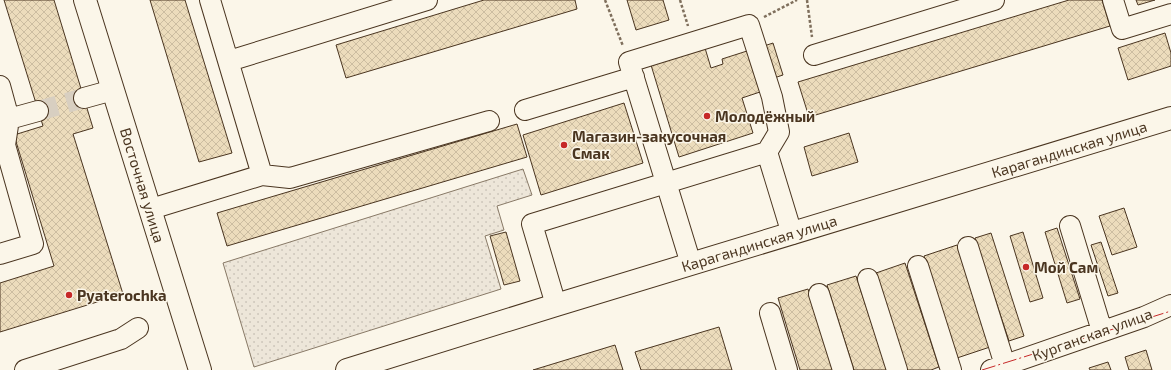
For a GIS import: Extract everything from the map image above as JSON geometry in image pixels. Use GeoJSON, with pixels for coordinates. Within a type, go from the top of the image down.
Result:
{"type":"FeatureCollection","features":[{"type":"Feature","properties":{"kind":"main road","name":"Восточная улица"},"geometry":{"type":"LineString","coordinates":[[85,0],[200,370]]}},
{"type":"Feature","properties":{"kind":"main road","name":"Карагандинская улица"},"geometry":{"type":"LineString","coordinates":[[347,370],[1171,118]]}},
{"type":"Feature","properties":{"kind":"street"},"geometry":{"type":"LineString","coordinates":[[210,0],[262,175]]}},
{"type":"Feature","properties":{"kind":"street"},"geometry":{"type":"LineString","coordinates":[[229,61],[427,0]]}},
{"type":"Feature","properties":{"kind":"street"},"geometry":{"type":"LineString","coordinates":[[814,55],[994,0]]}},
{"type":"Feature","properties":{"kind":"street"},"geometry":{"type":"LineString","coordinates":[[1113,0],[1122,29],[1171,14]]}},
{"type":"Feature","properties":{"kind":"street"},"geometry":{"type":"LineString","coordinates":[[525,110],[631,69],[693,42],[749,25],[772,97],[779,132],[767,152],[532,224],[556,305]]}},
{"type":"Feature","properties":{"kind":"street"},"geometry":{"type":"LineString","coordinates":[[631,69],[691,264]]}},
{"type":"Feature","properties":{"kind":"street"},"geometry":{"type":"LineString","coordinates":[[0,86],[5,145],[33,244],[0,254]]}},
{"type":"Feature","properties":{"kind":"street"},"geometry":{"type":"LineString","coordinates":[[84,98],[113,90]]}},
{"type":"Feature","properties":{"kind":"street"},"geometry":{"type":"LineString","coordinates":[[4,120],[38,111]]}},
{"type":"Feature","properties":{"kind":"street"},"geometry":{"type":"LineString","coordinates":[[151,210],[262,175],[290,178],[489,121]]}},
{"type":"Feature","properties":{"kind":"street"},"geometry":{"type":"LineString","coordinates":[[767,152],[792,234]]}},
{"type":"Feature","properties":{"kind":"street"},"geometry":{"type":"LineString","coordinates":[[1070,226],[1102,331]]}},
{"type":"Feature","properties":{"kind":"street"},"geometry":{"type":"LineString","coordinates":[[968,248],[998,368]]}},
{"type":"Feature","properties":{"kind":"street"},"geometry":{"type":"LineString","coordinates":[[918,266],[951,370]]}},
{"type":"Feature","properties":{"kind":"street"},"geometry":{"type":"LineString","coordinates":[[868,279],[897,370]]}},
{"type":"Feature","properties":{"kind":"street"},"geometry":{"type":"LineString","coordinates":[[819,294],[843,370]]}},
{"type":"Feature","properties":{"kind":"street","name":"Курганская улица"},"geometry":{"type":"LineString","coordinates":[[998,368],[1144,317],[1171,305]]}},
{"type":"Feature","properties":{"kind":"street"},"geometry":{"type":"LineString","coordinates":[[770,312],[787,370]]}},
{"type":"Feature","properties":{"kind":"street"},"geometry":{"type":"LineString","coordinates":[[25,370],[121,339],[138,328]]}},
{"type":"Feature","properties":{"kind":"path"},"geometry":{"type":"LineString","coordinates":[[605,0],[631,69]]}},
{"type":"Feature","properties":{"kind":"path"},"geometry":{"type":"LineString","coordinates":[[680,0],[693,42]]}},
{"type":"Feature","properties":{"kind":"path"},"geometry":{"type":"LineString","coordinates":[[749,25],[797,0]]}},
{"type":"Feature","properties":{"kind":"path"},"geometry":{"type":"LineString","coordinates":[[807,0],[814,55]]}},
{"type":"Feature","properties":{"kind":"shaded area"},"geometry":{"type":"Polygon","coordinates":[[[523,169],[532,195],[497,206],[504,230],[485,236],[501,289],[254,367],[223,263],[523,169]]]}},
{"type":"Feature","properties":{"kind":"building"},"geometry":{"type":"Polygon","coordinates":[[[4,0],[54,0],[93,128],[73,134],[123,294],[0,332],[0,283],[54,266],[14,135],[43,126],[4,0]]]}},
{"type":"Feature","properties":{"kind":"building"},"geometry":{"type":"Polygon","coordinates":[[[150,0],[185,0],[232,153],[199,162],[150,0]]]}},
{"type":"Feature","properties":{"kind":"building"},"geometry":{"type":"Polygon","coordinates":[[[484,0],[575,0],[577,9],[346,78],[336,45],[484,0]]]}},
{"type":"Feature","properties":{"kind":"building"},"geometry":{"type":"Polygon","coordinates":[[[627,0],[663,0],[669,20],[636,30],[627,0]]]}},
{"type":"Feature","properties":{"kind":"building"},"geometry":{"type":"Polygon","coordinates":[[[1069,0],[1102,0],[1110,26],[809,117],[798,82],[1069,0]]]}},
{"type":"Feature","properties":{"kind":"building"},"geometry":{"type":"Polygon","coordinates":[[[1136,0],[1155,0],[1138,5],[1136,0]]]}},
{"type":"Feature","properties":{"kind":"building"},"geometry":{"type":"Polygon","coordinates":[[[1165,33],[1171,53],[1171,66],[1128,80],[1118,48],[1165,33]]]}},
{"type":"Feature","properties":{"kind":"building"},"geometry":{"type":"Polygon","coordinates":[[[773,43],[783,75],[771,79],[761,47],[773,43]]]}},
{"type":"Feature","properties":{"kind":"building","name":"Молодёжный"},"geometry":{"type":"Polygon","coordinates":[[[705,48],[711,68],[723,64],[722,59],[747,51],[760,92],[742,98],[753,133],[679,157],[651,65],[705,48]]]}},
{"type":"Feature","properties":{"kind":"building"},"geometry":{"type":"Polygon","coordinates":[[[624,103],[643,163],[541,195],[523,135],[624,103]]]}},
{"type":"Feature","properties":{"kind":"building"},"geometry":{"type":"Polygon","coordinates":[[[517,124],[527,157],[227,246],[217,213],[517,124]]]}},
{"type":"Feature","properties":{"kind":"building"},"geometry":{"type":"Polygon","coordinates":[[[849,133],[858,162],[812,176],[804,147],[849,133]]]}},
{"type":"Feature","properties":{"kind":"building"},"geometry":{"type":"Polygon","coordinates":[[[1124,208],[1137,247],[1112,255],[1099,216],[1124,208]]]}},
{"type":"Feature","properties":{"kind":"building"},"geometry":{"type":"Polygon","coordinates":[[[1057,228],[1080,299],[1067,303],[1045,232],[1057,228]]]}},
{"type":"Feature","properties":{"kind":"building"},"geometry":{"type":"Polygon","coordinates":[[[506,232],[520,281],[504,285],[490,236],[506,232]]]}},
{"type":"Feature","properties":{"kind":"building","name":"Мой Cам"},"geometry":{"type":"Polygon","coordinates":[[[1023,232],[1043,298],[1030,302],[1010,236],[1023,232]]]}},
{"type":"Feature","properties":{"kind":"building"},"geometry":{"type":"Polygon","coordinates":[[[991,233],[1024,336],[1009,341],[975,238],[991,233]]]}},
{"type":"Feature","properties":{"kind":"building"},"geometry":{"type":"Polygon","coordinates":[[[1101,242],[1118,293],[1108,296],[1091,245],[1101,242]]]}},
{"type":"Feature","properties":{"kind":"building"},"geometry":{"type":"Polygon","coordinates":[[[957,245],[990,347],[957,358],[924,256],[957,245]]]}},
{"type":"Feature","properties":{"kind":"building"},"geometry":{"type":"Polygon","coordinates":[[[905,263],[939,367],[931,370],[907,370],[876,273],[905,263]]]}},
{"type":"Feature","properties":{"kind":"building"},"geometry":{"type":"Polygon","coordinates":[[[856,276],[887,370],[854,370],[827,285],[856,276]]]}},
{"type":"Feature","properties":{"kind":"building"},"geometry":{"type":"Polygon","coordinates":[[[808,289],[833,370],[800,370],[778,298],[808,289]]]}},
{"type":"Feature","properties":{"kind":"building"},"geometry":{"type":"Polygon","coordinates":[[[719,327],[732,370],[641,370],[635,352],[719,327]]]}},
{"type":"Feature","properties":{"kind":"building"},"geometry":{"type":"Polygon","coordinates":[[[615,345],[623,370],[533,370],[615,345]]]}},
{"type":"Feature","properties":{"kind":"building"},"geometry":{"type":"Polygon","coordinates":[[[1146,350],[1152,370],[1129,370],[1125,357],[1146,350]]]}},
{"type":"Feature","properties":{"kind":"building"},"geometry":{"type":"Polygon","coordinates":[[[1108,362],[1111,370],[1090,370],[1089,368],[1108,362]]]}},
{"type":"Feature","properties":{"kind":"tunnel"},"geometry":{"type":"LineString","coordinates":[[38,111],[84,98]]}},
{"type":"Feature","properties":{"kind":"power"},"geometry":{"type":"LineString","coordinates":[[982,370],[1171,311]]}},
{"type":"Feature","properties":{"kind":"place","name":"Молодёжный"},"geometry":{"type":"Point","coordinates":[707,116]}},
{"type":"Feature","properties":{"kind":"place","name":"Магазин-закусочная Смак"},"geometry":{"type":"Point","coordinates":[564,145]}},
{"type":"Feature","properties":{"kind":"place","name":"Мой Cам"},"geometry":{"type":"Point","coordinates":[1026,267]}},
{"type":"Feature","properties":{"kind":"place","name":"Pyaterochka"},"geometry":{"type":"Point","coordinates":[69,295]}}]}
